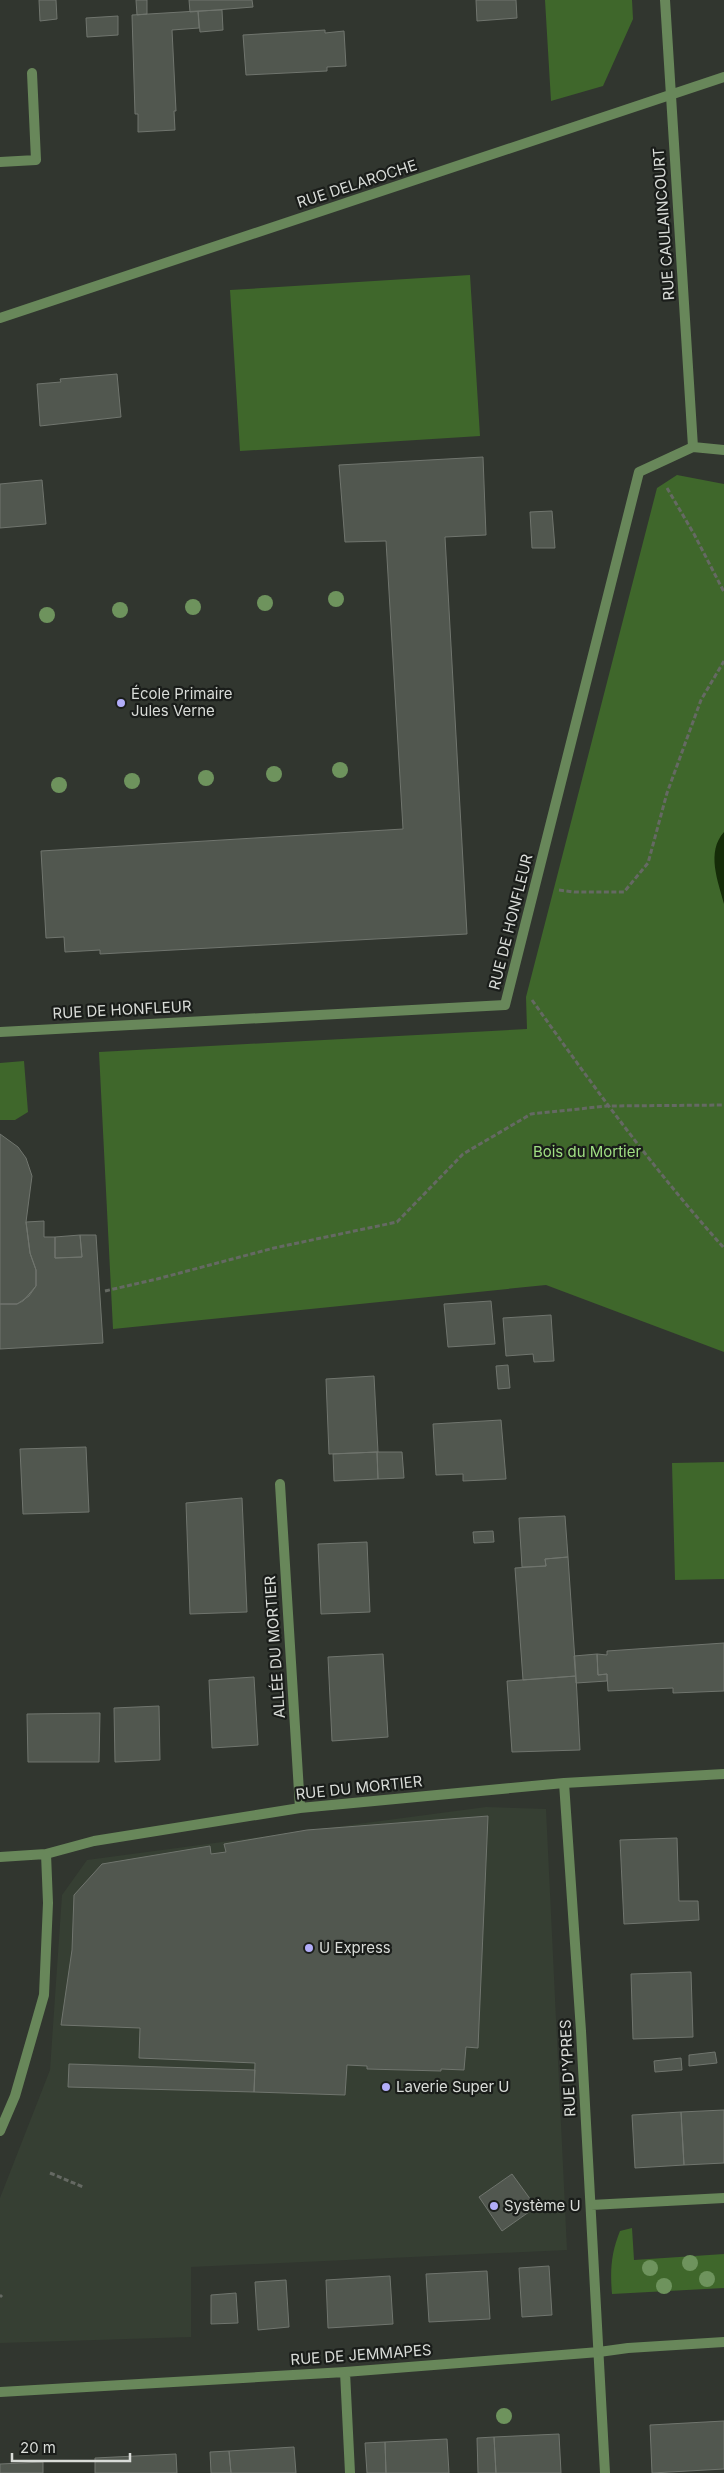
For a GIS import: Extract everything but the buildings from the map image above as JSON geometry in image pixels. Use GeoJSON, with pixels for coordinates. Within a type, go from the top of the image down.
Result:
{"type":"FeatureCollection","features":[{"type":"Feature","properties":{"kind":"street","name":"RUE CAULAINCOURT"},"geometry":{"type":"LineString","coordinates":[[665,0],[693,447]]}},
{"type":"Feature","properties":{"kind":"street"},"geometry":{"type":"LineString","coordinates":[[0,162],[36,160],[32,73]]}},
{"type":"Feature","properties":{"kind":"street","name":"RUE DELAROCHE"},"geometry":{"type":"LineString","coordinates":[[0,318],[724,77]]}},
{"type":"Feature","properties":{"kind":"street"},"geometry":{"type":"LineString","coordinates":[[693,447],[724,450]]}},
{"type":"Feature","properties":{"kind":"street","name":"RUE DE HONFLEUR"},"geometry":{"type":"LineString","coordinates":[[0,1032],[505,1005],[639,472],[693,447]]}},
{"type":"Feature","properties":{"kind":"street","name":"ALLÉE DU MORTIER"},"geometry":{"type":"LineString","coordinates":[[280,1484],[300,1808]]}},
{"type":"Feature","properties":{"kind":"street","name":"RUE DU MORTIER"},"geometry":{"type":"LineString","coordinates":[[0,1856],[46,1854],[94,1841],[300,1808],[564,1783],[724,1774]]}},
{"type":"Feature","properties":{"kind":"street","name":"RUE D'YPRES"},"geometry":{"type":"LineString","coordinates":[[564,1783],[581,2031],[600,2352],[605,2473]]}},
{"type":"Feature","properties":{"kind":"street"},"geometry":{"type":"LineString","coordinates":[[0,2131],[15,2096],[44,1995],[48,1903],[46,1854]]}},
{"type":"Feature","properties":{"kind":"street"},"geometry":{"type":"LineString","coordinates":[[590,2205],[724,2198]]}},
{"type":"Feature","properties":{"kind":"street","name":"RUE DE JEMMAPES"},"geometry":{"type":"LineString","coordinates":[[0,2392],[345,2372],[600,2352],[628,2348],[724,2342]]}},
{"type":"Feature","properties":{"kind":"street"},"geometry":{"type":"LineString","coordinates":[[345,2372],[350,2473]]}},
{"type":"Feature","properties":{"kind":"path"},"geometry":{"type":"LineString","coordinates":[[654,466],[694,534],[724,592]]}},
{"type":"Feature","properties":{"kind":"path"},"geometry":{"type":"LineString","coordinates":[[535,885],[574,892],[624,892],[648,863],[666,793],[701,700],[724,661]]}},
{"type":"Feature","properties":{"kind":"path"},"geometry":{"type":"LineString","coordinates":[[513,973],[607,1106],[679,1198],[724,1248]]}},
{"type":"Feature","properties":{"kind":"path"},"geometry":{"type":"LineString","coordinates":[[106,1290],[157,1280],[274,1248],[397,1222],[463,1154],[532,1114],[607,1106],[724,1105]]}},
{"type":"Feature","properties":{"kind":"path"},"geometry":{"type":"LineString","coordinates":[[50,2173],[83,2186]]}},
{"type":"Feature","properties":{"kind":"shaded area"},"geometry":{"type":"Polygon","coordinates":[[[724,832],[724,904],[715,867],[715,858],[716,848],[724,832]]]}},
{"type":"Feature","properties":{"kind":"shaded area"},"geometry":{"type":"Polygon","coordinates":[[[486,1807],[546,1809],[567,2250],[191,2267],[191,2337],[0,2343],[0,2198],[50,2070],[62,1895],[87,1860],[486,1807]]]}},
{"type":"Feature","properties":{"kind":"green space"},"geometry":{"type":"Polygon","coordinates":[[[545,0],[632,0],[633,19],[603,86],[551,101],[545,0]]]}},
{"type":"Feature","properties":{"kind":"green space"},"geometry":{"type":"Polygon","coordinates":[[[470,275],[480,436],[240,451],[230,290],[470,275]]]}},
{"type":"Feature","properties":{"kind":"green space","name":"Bois du Mortier"},"geometry":{"type":"Polygon","coordinates":[[[677,475],[724,484],[724,1352],[546,1285],[113,1329],[99,1052],[527,1029],[526,997],[657,488],[677,475]]]}},
{"type":"Feature","properties":{"kind":"green space"},"geometry":{"type":"Polygon","coordinates":[[[24,1061],[28,1112],[15,1120],[0,1120],[0,1063],[24,1061]]]}},
{"type":"Feature","properties":{"kind":"green space"},"geometry":{"type":"Polygon","coordinates":[[[724,1462],[724,1579],[675,1580],[672,1463],[724,1462]]]}},
{"type":"Feature","properties":{"kind":"green space"},"geometry":{"type":"Polygon","coordinates":[[[632,2228],[634,2260],[724,2254],[724,2288],[612,2294],[612,2262],[617,2239],[620,2231],[632,2228]]]}},
{"type":"Feature","properties":{"kind":"place","name":"École Primaire Jules Verne"},"geometry":{"type":"Point","coordinates":[121,703]}},
{"type":"Feature","properties":{"kind":"place","name":"U Express"},"geometry":{"type":"Point","coordinates":[309,1948]}},
{"type":"Feature","properties":{"kind":"place","name":"Laverie Super U"},"geometry":{"type":"Point","coordinates":[386,2087]}},
{"type":"Feature","properties":{"kind":"place","name":"Système U"},"geometry":{"type":"Point","coordinates":[494,2206]}}]}
